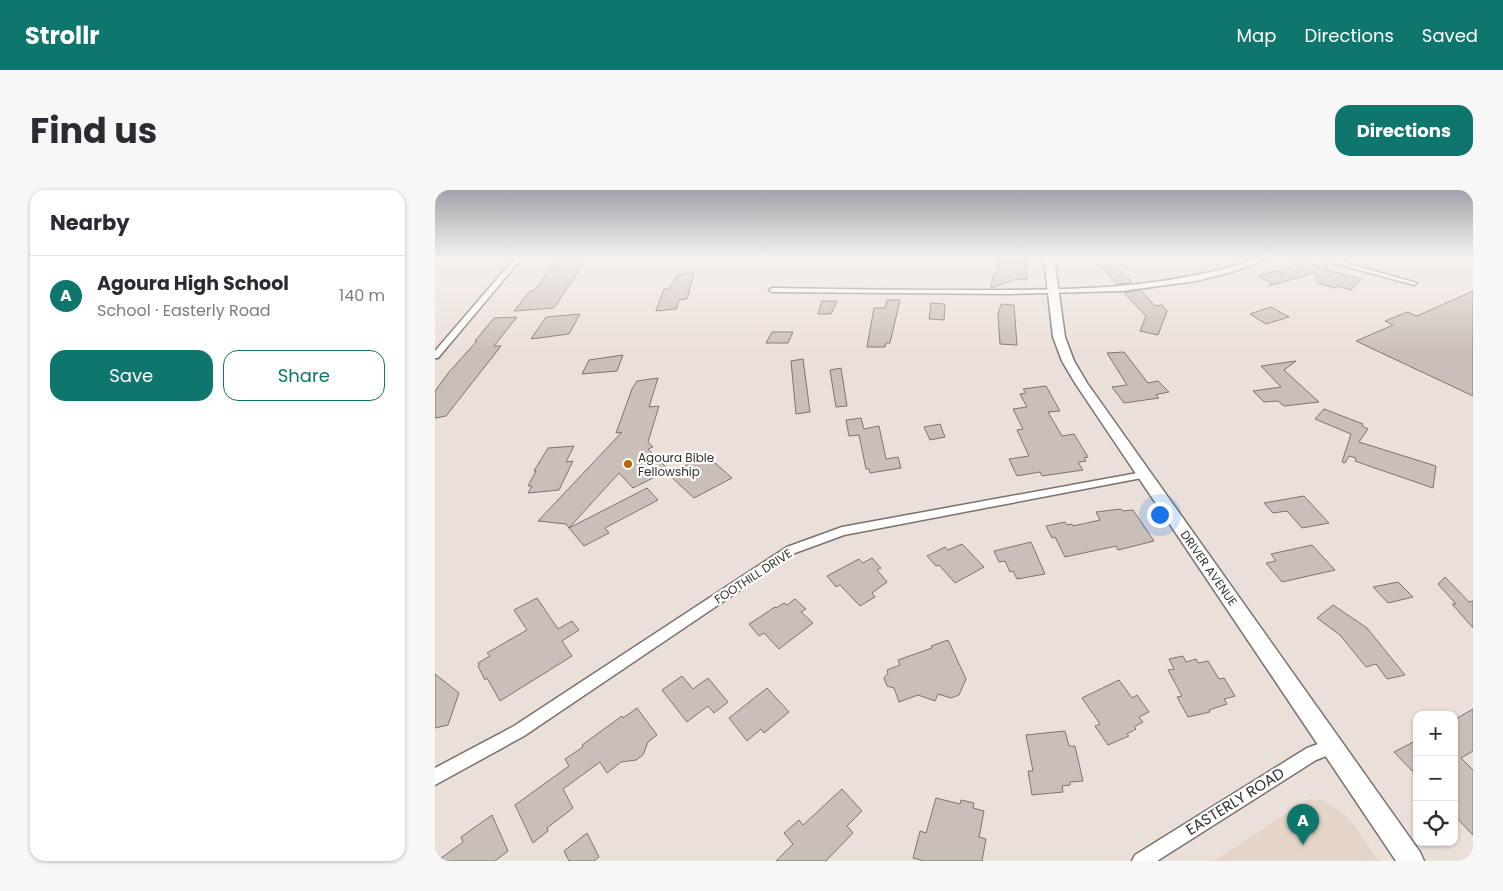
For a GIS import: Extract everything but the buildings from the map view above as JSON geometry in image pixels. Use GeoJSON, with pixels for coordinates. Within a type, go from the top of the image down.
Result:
{"type":"FeatureCollection","features":[{"type":"Feature","properties":{"kind":"street"},"geometry":{"type":"LineString","coordinates":[[435,356],[492,289]]}},
{"type":"Feature","properties":{"kind":"street","name":"DRIVER AVENUE"},"geometry":{"type":"LineString","coordinates":[[1053,289],[1059,338],[1068,361],[1081,384],[1411,861]]}},
{"type":"Feature","properties":{"kind":"street"},"geometry":{"type":"LineString","coordinates":[[772,290],[1053,293],[1132,289]]}},
{"type":"Feature","properties":{"kind":"street","name":"FOOTHILL DRIVE"},"geometry":{"type":"LineString","coordinates":[[435,777],[519,731],[791,550],[842,531],[1143,475]]}},
{"type":"Feature","properties":{"kind":"street","name":"EASTERLY ROAD"},"geometry":{"type":"LineString","coordinates":[[1141,861],[1312,753],[1332,747]]}},
{"type":"Feature","properties":{"kind":"shaded area"},"geometry":{"type":"Polygon","coordinates":[[[1309,799],[1323,800],[1344,814],[1357,829],[1378,861],[1214,861],[1309,799]]]}},
{"type":"Feature","properties":{"kind":"place","name":"Agoura Bible Fellowship"},"geometry":{"type":"Point","coordinates":[628,464]}},
{"type":"Feature","properties":{"kind":"place","name":"Agoura High School"},"geometry":{"type":"Point","coordinates":[1303,845]}}]}
